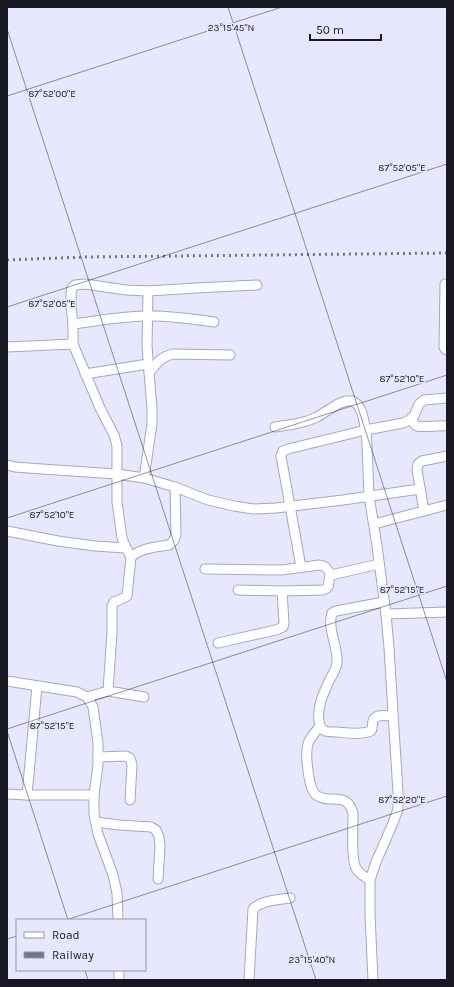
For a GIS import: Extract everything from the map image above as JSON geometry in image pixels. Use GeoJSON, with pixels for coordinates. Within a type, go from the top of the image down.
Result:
{"type":"FeatureCollection","features":[{"type":"Feature","properties":{"kind":"street"},"geometry":{"type":"LineString","coordinates":[[108,692],[112,632],[112,606],[114,602],[127,596],[131,557],[122,538],[118,502],[117,446],[114,436],[85,374],[73,344],[71,306],[72,288],[75,285],[84,284],[126,290],[148,291],[257,285]]}},
{"type":"Feature","properties":{"kind":"street"},"geometry":{"type":"LineString","coordinates":[[445,284],[446,322],[444,347],[447,350]]}},
{"type":"Feature","properties":{"kind":"street"},"geometry":{"type":"LineString","coordinates":[[144,478],[152,424],[147,316],[148,291]]}},
{"type":"Feature","properties":{"kind":"street"},"geometry":{"type":"LineString","coordinates":[[73,324],[147,316],[170,316],[214,322]]}},
{"type":"Feature","properties":{"kind":"street"},"geometry":{"type":"LineString","coordinates":[[7,347],[73,344]]}},
{"type":"Feature","properties":{"kind":"street"},"geometry":{"type":"LineString","coordinates":[[85,374],[149,368],[161,358],[173,354],[230,355]]}},
{"type":"Feature","properties":{"kind":"street"},"geometry":{"type":"LineString","coordinates":[[301,567],[281,456],[283,451],[366,430],[403,423],[410,420],[414,416],[419,404],[424,400],[447,398]]}},
{"type":"Feature","properties":{"kind":"street"},"geometry":{"type":"LineString","coordinates":[[275,427],[307,421],[317,417],[338,404],[346,401],[353,401],[358,405],[362,413],[366,430],[369,496],[386,614],[398,793],[398,809],[370,880],[373,980]]}},
{"type":"Feature","properties":{"kind":"street"},"geometry":{"type":"LineString","coordinates":[[411,418],[419,427],[439,425],[447,426]]}},
{"type":"Feature","properties":{"kind":"street"},"geometry":{"type":"LineString","coordinates":[[424,511],[417,470],[418,464],[428,459],[447,456]]}},
{"type":"Feature","properties":{"kind":"street"},"geometry":{"type":"LineString","coordinates":[[7,465],[42,470],[117,474],[144,478],[175,487],[208,500],[253,510],[343,500],[420,489]]}},
{"type":"Feature","properties":{"kind":"street"},"geometry":{"type":"LineString","coordinates":[[131,557],[140,551],[169,545],[175,539],[175,487]]}},
{"type":"Feature","properties":{"kind":"street"},"geometry":{"type":"LineString","coordinates":[[374,524],[447,505]]}},
{"type":"Feature","properties":{"kind":"street"},"geometry":{"type":"LineString","coordinates":[[7,531],[73,543],[126,548]]}},
{"type":"Feature","properties":{"kind":"street"},"geometry":{"type":"LineString","coordinates":[[238,590],[323,590],[327,589],[329,577],[331,575],[380,564]]}},
{"type":"Feature","properties":{"kind":"street"},"geometry":{"type":"LineString","coordinates":[[205,569],[282,570],[319,565],[327,568],[331,575]]}},
{"type":"Feature","properties":{"kind":"street"},"geometry":{"type":"LineString","coordinates":[[218,643],[284,627],[282,591]]}},
{"type":"Feature","properties":{"kind":"street"},"geometry":{"type":"LineString","coordinates":[[384,602],[332,613],[330,624],[337,655],[337,663],[320,705],[319,716],[320,726],[324,730],[354,733],[371,731],[374,717],[393,716]]}},
{"type":"Feature","properties":{"kind":"street"},"geometry":{"type":"LineString","coordinates":[[386,614],[447,612]]}},
{"type":"Feature","properties":{"kind":"street"},"geometry":{"type":"LineString","coordinates":[[7,680],[77,692],[87,696],[108,692],[144,697]]}},
{"type":"Feature","properties":{"kind":"street"},"geometry":{"type":"LineString","coordinates":[[27,795],[37,686]]}},
{"type":"Feature","properties":{"kind":"street"},"geometry":{"type":"LineString","coordinates":[[87,696],[93,707],[98,743],[98,765],[94,795],[94,814],[98,834],[113,875],[117,893],[118,919]]}},
{"type":"Feature","properties":{"kind":"street"},"geometry":{"type":"LineString","coordinates":[[320,726],[309,741],[307,750],[307,762],[312,790],[315,795],[344,801],[351,807],[353,814],[353,860],[356,868],[361,874],[370,880]]}},
{"type":"Feature","properties":{"kind":"street"},"geometry":{"type":"LineString","coordinates":[[98,757],[126,756],[130,758],[132,765],[130,800]]}},
{"type":"Feature","properties":{"kind":"street"},"geometry":{"type":"LineString","coordinates":[[7,794],[94,795]]}},
{"type":"Feature","properties":{"kind":"street"},"geometry":{"type":"LineString","coordinates":[[96,822],[119,826],[151,827],[156,830],[159,837],[160,846],[158,879]]}},
{"type":"Feature","properties":{"kind":"street"},"geometry":{"type":"LineString","coordinates":[[249,980],[253,909],[263,902],[290,898]]}},
{"type":"Feature","properties":{"kind":"railway"},"geometry":{"type":"LineString","coordinates":[[7,260],[85,257],[447,253]]}}]}
